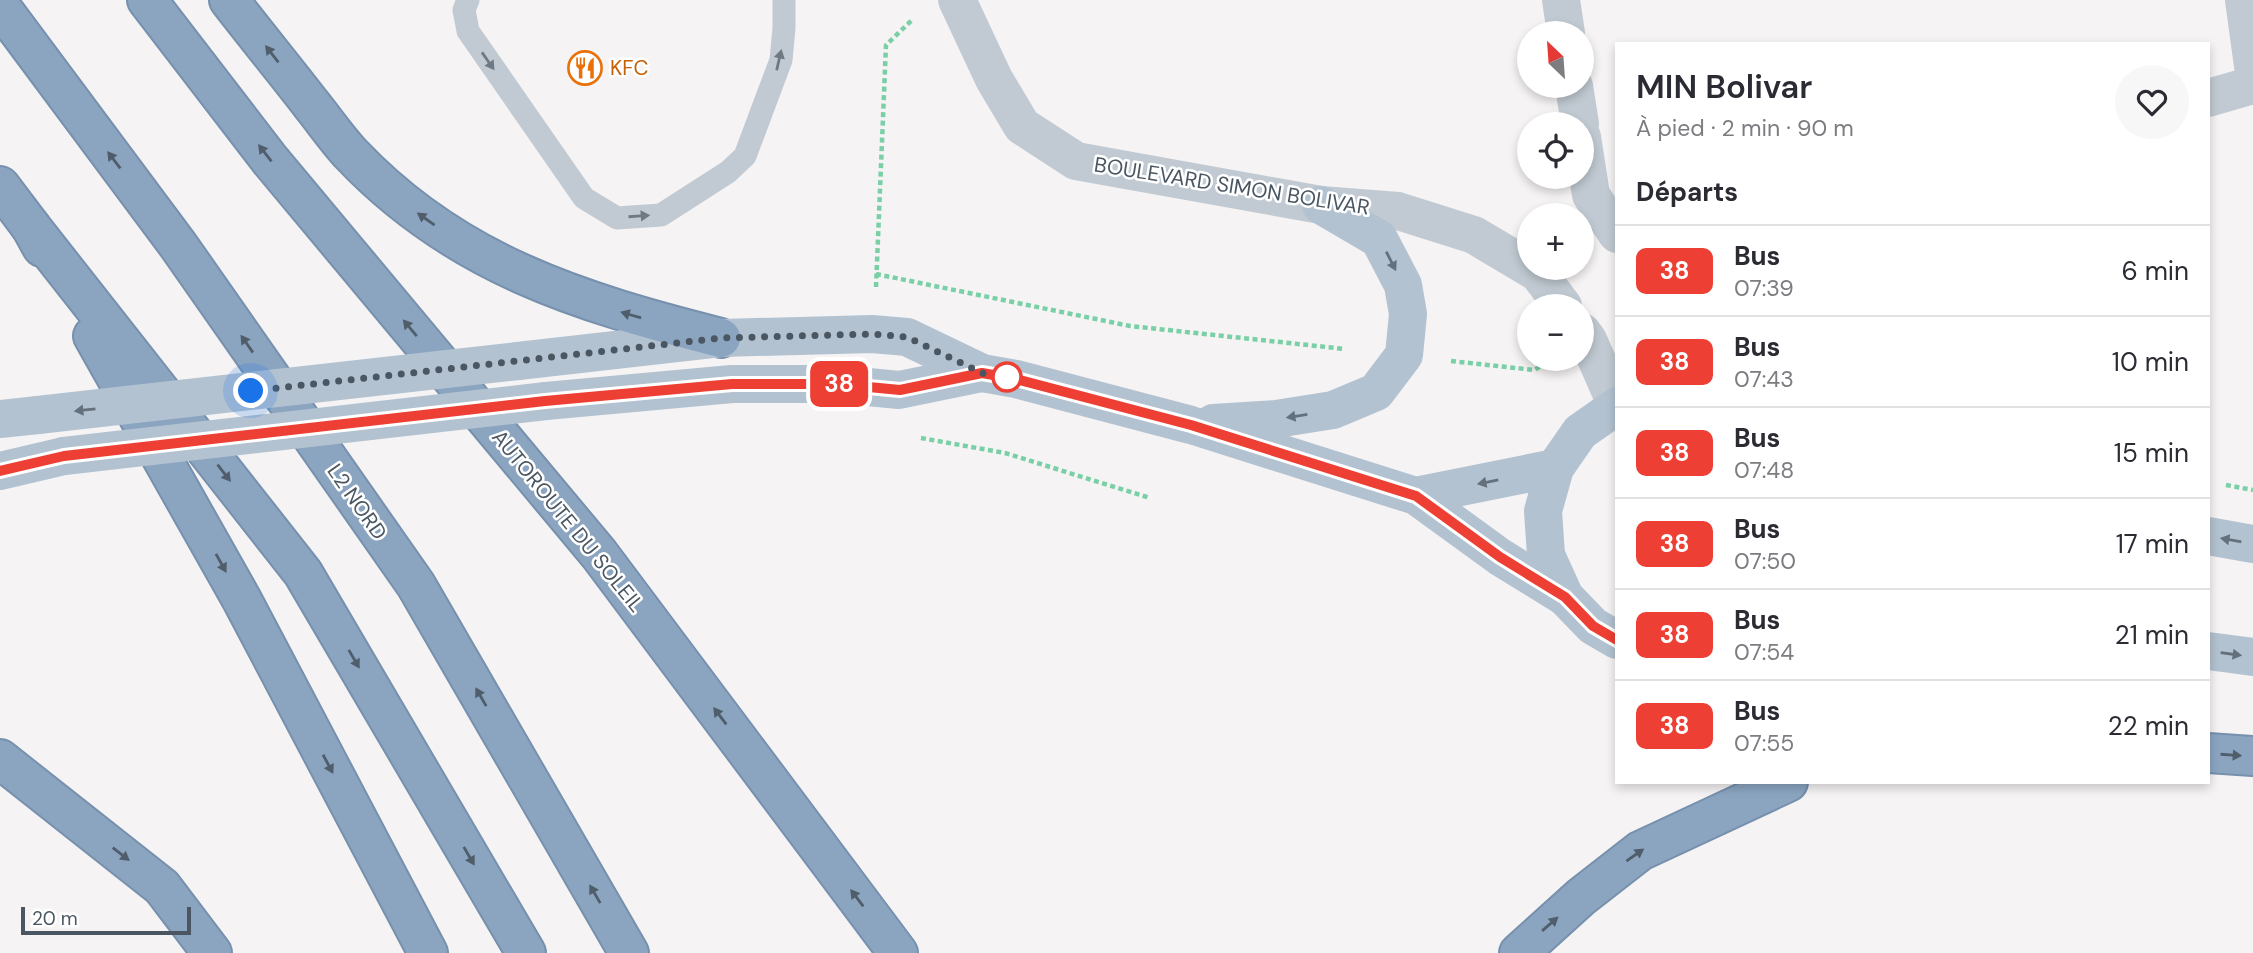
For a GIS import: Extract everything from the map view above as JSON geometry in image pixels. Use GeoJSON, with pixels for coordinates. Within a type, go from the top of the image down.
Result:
{"type":"FeatureCollection","features":[{"type":"Feature","properties":{"kind":"highway","name":"AUTOROUTE DU SOLEIL"},"geometry":{"type":"LineString","coordinates":[[147,0],[270,160],[598,554],[898,953]]}},
{"type":"Feature","properties":{"kind":"highway"},"geometry":{"type":"LineString","coordinates":[[229,0],[351,153],[404,204],[457,241],[501,265],[564,292],[628,314],[721,338]]}},
{"type":"Feature","properties":{"kind":"highway","name":"L2 NORD"},"geometry":{"type":"LineString","coordinates":[[0,6],[178,245],[416,585],[629,953]]}},
{"type":"Feature","properties":{"kind":"highway"},"geometry":{"type":"LineString","coordinates":[[0,186],[303,573],[526,953]]}},
{"type":"Feature","properties":{"kind":"highway"},"geometry":{"type":"LineString","coordinates":[[31,227],[242,600],[428,953]]}},
{"type":"Feature","properties":{"kind":"highway"},"geometry":{"type":"LineString","coordinates":[[2210,753],[2253,756]]}},
{"type":"Feature","properties":{"kind":"highway"},"geometry":{"type":"LineString","coordinates":[[0,759],[162,887],[212,953]]}},
{"type":"Feature","properties":{"kind":"highway"},"geometry":{"type":"LineString","coordinates":[[1519,953],[1581,897],[1640,850],[1784,784]]}},
{"type":"Feature","properties":{"kind":"highway"},"geometry":{"type":"LineString","coordinates":[[0,794],[67,812]]}},
{"type":"Feature","properties":{"kind":"main road"},"geometry":{"type":"LineString","coordinates":[[1191,425],[1276,419],[1333,410],[1376,392],[1404,355],[1408,314],[1403,285],[1379,239],[1321,205]]}},
{"type":"Feature","properties":{"kind":"main road"},"geometry":{"type":"LineString","coordinates":[[0,419],[721,338],[860,334],[907,337],[982,373],[1016,379],[1191,425],[1416,496],[1500,557],[1565,597],[1593,626],[1615,639]]}},
{"type":"Feature","properties":{"kind":"main road"},"geometry":{"type":"LineString","coordinates":[[0,471],[64,456],[545,401],[732,384],[837,384],[900,390],[982,373]]}},
{"type":"Feature","properties":{"kind":"main road"},"geometry":{"type":"LineString","coordinates":[[1565,597],[1546,555],[1543,511],[1555,468],[1580,432],[1615,407]]}},
{"type":"Feature","properties":{"kind":"main road"},"geometry":{"type":"LineString","coordinates":[[1416,496],[1555,468]]}},
{"type":"Feature","properties":{"kind":"main road"},"geometry":{"type":"LineString","coordinates":[[2210,536],[2253,544]]}},
{"type":"Feature","properties":{"kind":"main road"},"geometry":{"type":"LineString","coordinates":[[2210,650],[2253,657]]}},
{"type":"Feature","properties":{"kind":"street","name":"BOULEVARD SIMON BOLIVAR"},"geometry":{"type":"LineString","coordinates":[[957,0],[994,79],[1022,126],[1076,161],[1321,205],[1398,211],[1474,235],[1538,273],[1554,294]]}},
{"type":"Feature","properties":{"kind":"street"},"geometry":{"type":"LineString","coordinates":[[1561,0],[1564,21]]}},
{"type":"Feature","properties":{"kind":"street"},"geometry":{"type":"LineString","coordinates":[[2244,0],[2253,66]]}},
{"type":"Feature","properties":{"kind":"street"},"geometry":{"type":"LineString","coordinates":[[2210,97],[2253,85]]}},
{"type":"Feature","properties":{"kind":"street"},"geometry":{"type":"LineString","coordinates":[[1590,189],[1591,195],[1615,231]]}},
{"type":"Feature","properties":{"kind":"street"},"geometry":{"type":"LineString","coordinates":[[1594,354],[1615,401]]}},
{"type":"Feature","properties":{"kind":"lane"},"geometry":{"type":"LineString","coordinates":[[468,0],[464,10],[468,31],[584,198],[617,218],[661,215],[728,172],[745,156],[781,60],[784,0]]}},
{"type":"Feature","properties":{"kind":"path"},"geometry":{"type":"LineString","coordinates":[[914,18],[886,45],[877,274],[1130,326],[1356,351]]}},
{"type":"Feature","properties":{"kind":"path"},"geometry":{"type":"LineString","coordinates":[[1443,360],[1517,368]]}},
{"type":"Feature","properties":{"kind":"path"},"geometry":{"type":"LineString","coordinates":[[916,437],[1006,453],[1150,498]]}},
{"type":"Feature","properties":{"kind":"bus line","name":"38"},"geometry":{"type":"LineString","coordinates":[[0,471],[64,456],[545,401],[732,384],[837,384],[900,390],[982,373],[1016,379],[1191,425],[1416,496],[1500,557],[1565,597],[1593,626],[1615,639]]}},
{"type":"Feature","properties":{"kind":"place","name":"KFC"},"geometry":{"type":"Point","coordinates":[585,68]}},
{"type":"Feature","properties":{"kind":"route"},"geometry":{"type":"LineString","coordinates":[[251,391],[721,338],[800,335],[872,334],[907,337],[982,373],[1007,377]]}}]}
